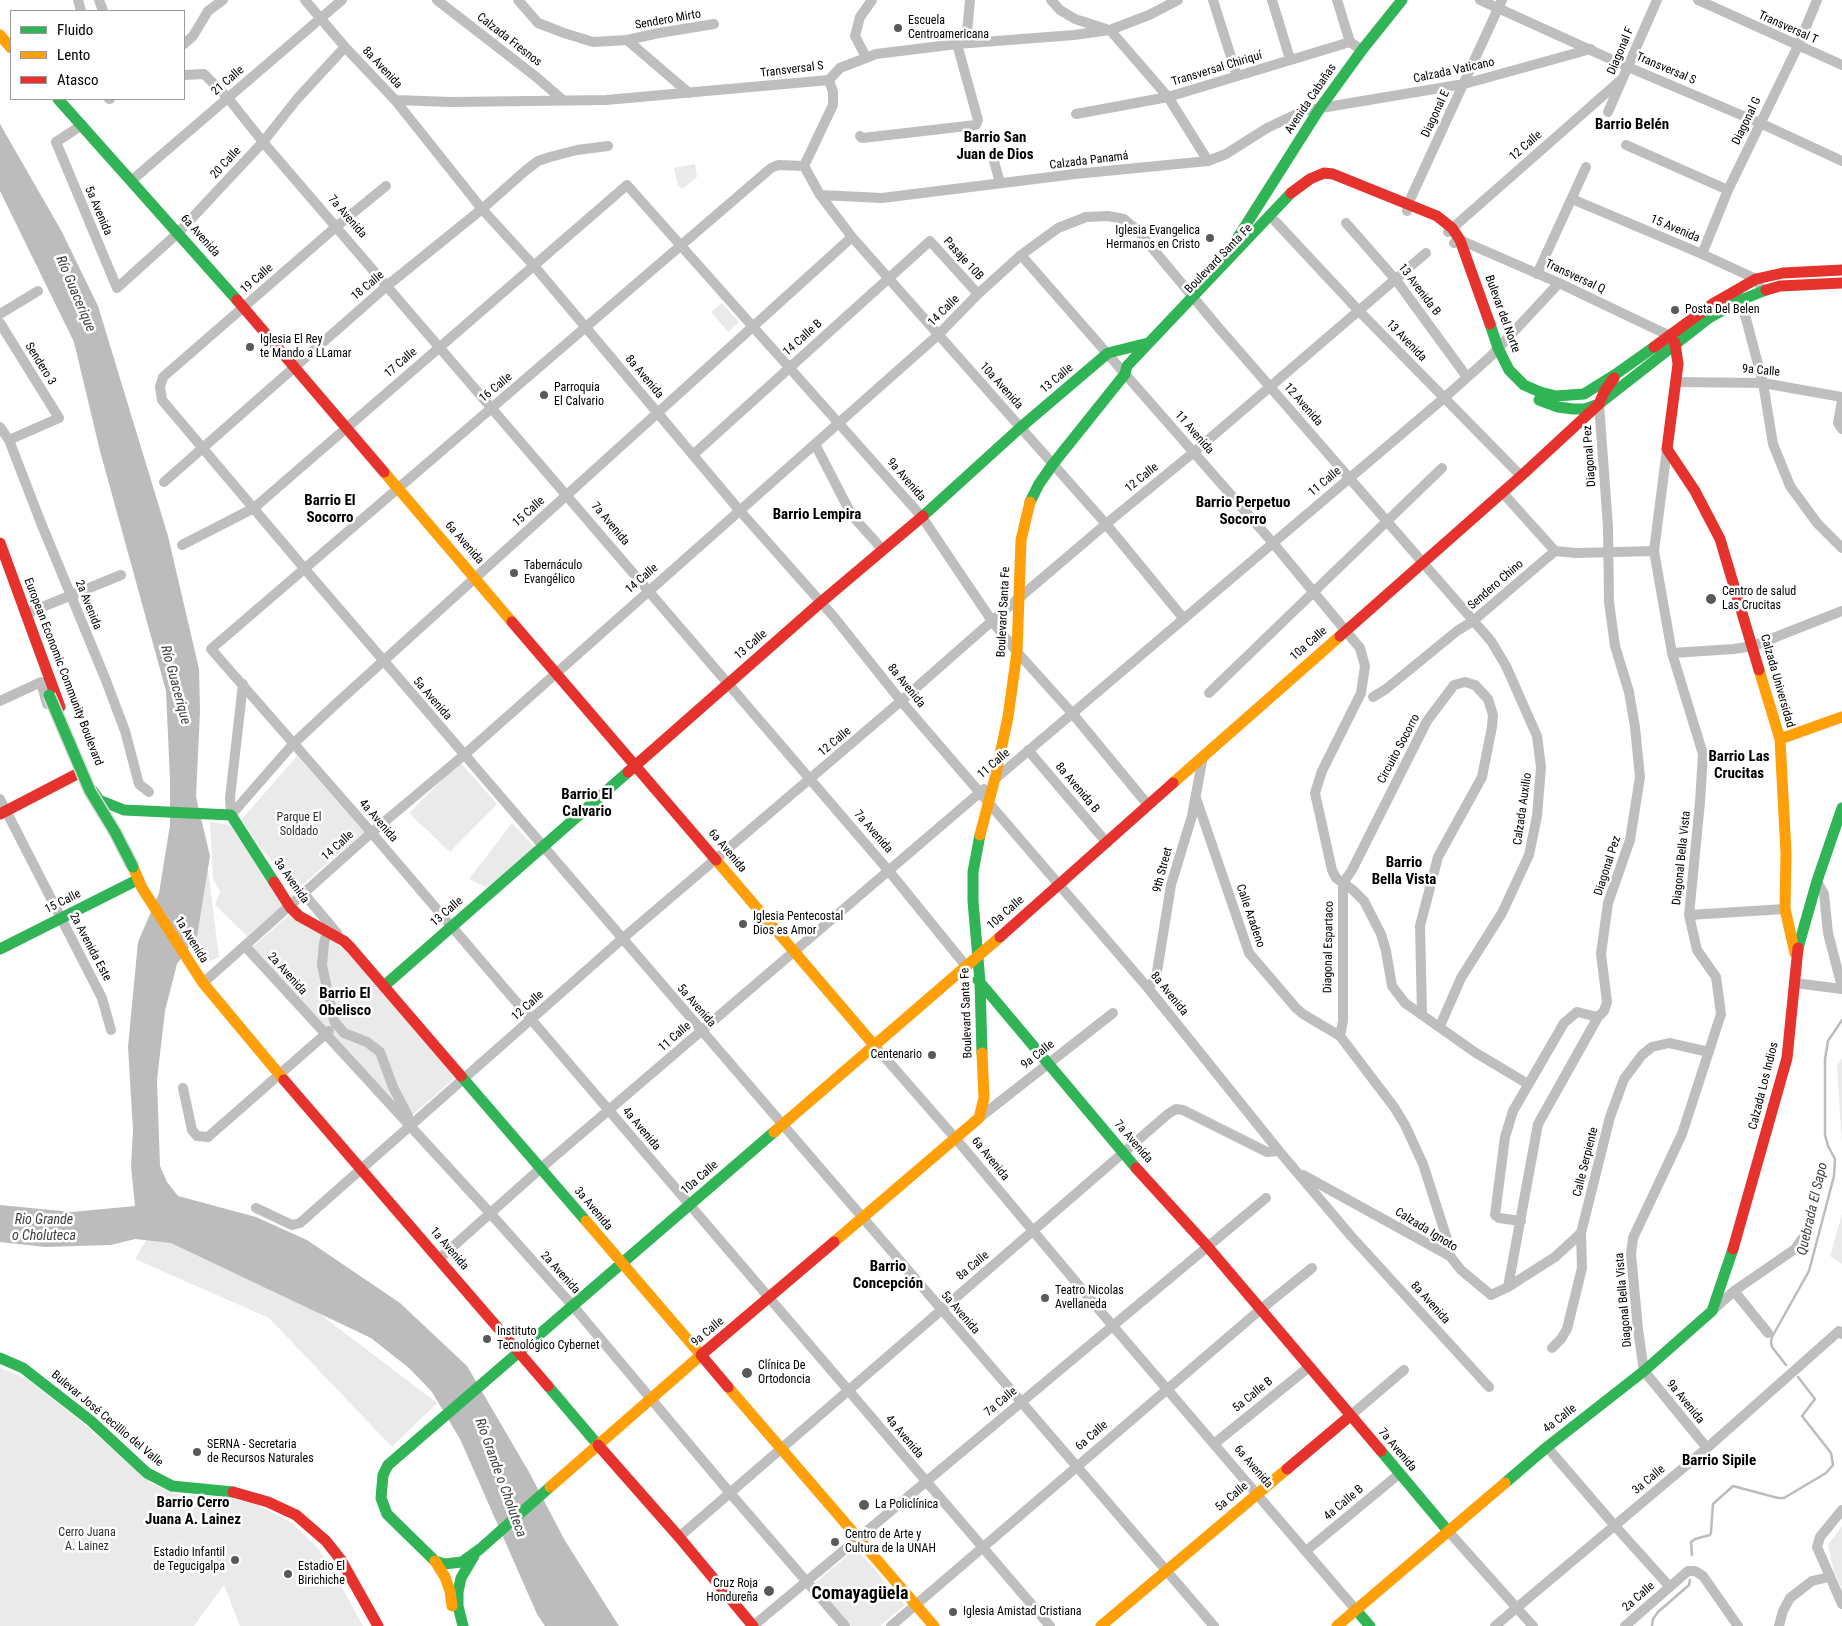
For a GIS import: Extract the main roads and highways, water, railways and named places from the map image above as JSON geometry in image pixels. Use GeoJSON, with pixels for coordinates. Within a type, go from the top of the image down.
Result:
{"type":"FeatureCollection","features":[{"type":"Feature","properties":{"kind":"main road","name":"Avenida Cabañas"},"geometry":{"type":"LineString","coordinates":[[1211,277],[1320,108],[1362,50],[1402,0]]}},
{"type":"Feature","properties":{"kind":"main road"},"geometry":{"type":"LineString","coordinates":[[0,35],[10,47]]}},
{"type":"Feature","properties":{"kind":"main road","name":"6a Avenida"},"geometry":{"type":"LineString","coordinates":[[59,100],[244,306],[874,1045]]}},
{"type":"Feature","properties":{"kind":"main road","name":"Bulevar del Norte"},"geometry":{"type":"LineString","coordinates":[[1313,182],[1324,173],[1333,174],[1408,207],[1437,216],[1457,242],[1503,374],[1528,395],[1546,403],[1573,408],[1585,409],[1599,404],[1672,339],[1702,323],[1756,279],[1783,273],[1842,270]]}},
{"type":"Feature","properties":{"kind":"main road","name":"Boulevard Santa Fe"},"geometry":{"type":"LineString","coordinates":[[956,1139],[980,1118],[984,1098],[980,982],[973,900],[973,872],[982,824],[996,778],[1008,717],[1017,652],[1021,540],[1029,505],[1039,484],[1053,464],[1124,374],[1127,366],[1148,343],[1229,268],[1313,182]]}},
{"type":"Feature","properties":{"kind":"main road","name":"Boulevard Santa Fe"},"geometry":{"type":"LineString","coordinates":[[1124,374],[1132,370],[1195,299],[1211,277],[1285,198],[1313,182]]}},
{"type":"Feature","properties":{"kind":"main road","name":"Avenida Cabañas"},"geometry":{"type":"LineString","coordinates":[[1229,268],[1250,218]]}},
{"type":"Feature","properties":{"kind":"main road","name":"Bulevar del Norte"},"geometry":{"type":"LineString","coordinates":[[1495,352],[1524,385],[1556,396],[1584,394],[1672,339],[1737,295],[1780,286],[1842,283]]}},
{"type":"Feature","properties":{"kind":"main road"},"geometry":{"type":"LineString","coordinates":[[1678,364],[1692,337],[1702,323]]}},
{"type":"Feature","properties":{"kind":"main road"},"geometry":{"type":"LineString","coordinates":[[1672,339],[1678,364]]}},
{"type":"Feature","properties":{"kind":"main road","name":"13 Calle"},"geometry":{"type":"LineString","coordinates":[[384,986],[728,683],[922,517],[1021,427],[1108,353],[1148,343]]}},
{"type":"Feature","properties":{"kind":"main road","name":"Calzada Universidad"},"geometry":{"type":"LineString","coordinates":[[1678,364],[1667,449],[1696,491],[1720,539],[1780,740],[1783,780],[1786,909],[1796,954]]}},
{"type":"Feature","properties":{"kind":"main road","name":"10a Calle"},"geometry":{"type":"LineString","coordinates":[[457,1626],[450,1591],[445,1577],[435,1561],[394,1521],[384,1508],[381,1498],[383,1475],[388,1465],[1059,886],[1203,756],[1521,476],[1599,404],[1604,392],[1616,374]]}},
{"type":"Feature","properties":{"kind":"main road","name":"European Economic Community Boulevard"},"geometry":{"type":"LineString","coordinates":[[0,543],[25,614],[82,761],[89,777],[102,796],[111,805]]}},
{"type":"Feature","properties":{"kind":"main road","name":"European Economic Community Boulevard"},"geometry":{"type":"LineString","coordinates":[[0,568],[41,682]]}},
{"type":"Feature","properties":{"kind":"main road","name":"1a Avenida"},"geometry":{"type":"LineString","coordinates":[[41,682],[49,695],[90,790],[115,832],[140,884],[200,979],[279,1075],[440,1259],[753,1626]]}},
{"type":"Feature","properties":{"kind":"main road"},"geometry":{"type":"LineString","coordinates":[[1780,740],[1842,717]]}},
{"type":"Feature","properties":{"kind":"main road"},"geometry":{"type":"LineString","coordinates":[[3,812],[77,774],[85,777],[99,800],[111,805]]}},
{"type":"Feature","properties":{"kind":"main road","name":"3a Avenida"},"geometry":{"type":"LineString","coordinates":[[111,805],[132,811],[231,815],[290,907],[299,916],[330,929],[344,941],[934,1626]]}},
{"type":"Feature","properties":{"kind":"main road","name":"Calzada Los Indios"},"geometry":{"type":"LineString","coordinates":[[1712,1311],[1725,1276],[1787,1058],[1795,983],[1796,954],[1817,881],[1842,808]]}},
{"type":"Feature","properties":{"kind":"main road","name":"15 Calle"},"geometry":{"type":"LineString","coordinates":[[0,949],[60,919],[140,884]]}},
{"type":"Feature","properties":{"kind":"main road","name":"7a Avenida"},"geometry":{"type":"LineString","coordinates":[[966,966],[1050,1063],[1123,1153],[1207,1246],[1448,1531]]}},
{"type":"Feature","properties":{"kind":"main road","name":"9a Calle"},"geometry":{"type":"LineString","coordinates":[[483,1546],[701,1355],[956,1139]]}},
{"type":"Feature","properties":{"kind":"main road","name":"4a Calle"},"geometry":{"type":"LineString","coordinates":[[1338,1626],[1546,1447],[1644,1372],[1712,1311]]}},
{"type":"Feature","properties":{"kind":"main road","name":"Bulevar José Cecillio del Valle"},"geometry":{"type":"LineString","coordinates":[[0,1358],[30,1373],[91,1421],[147,1473],[172,1486],[238,1492],[268,1502],[296,1515],[326,1541],[341,1560],[378,1626]]}},
{"type":"Feature","properties":{"kind":"main road","name":"5a Calle"},"geometry":{"type":"LineString","coordinates":[[1101,1626],[1350,1416]]}},
{"type":"Feature","properties":{"kind":"main road"},"geometry":{"type":"LineString","coordinates":[[435,1561],[444,1564],[462,1562],[483,1546]]}},
{"type":"Feature","properties":{"kind":"main road"},"geometry":{"type":"LineString","coordinates":[[463,1626],[458,1606],[461,1578],[468,1564],[483,1546]]}},
{"type":"Feature","properties":{"kind":"main road","name":"6a Avenida"},"geometry":{"type":"LineString","coordinates":[[1356,1610],[1370,1626]]}},
{"type":"Feature","properties":{"kind":"water"},"geometry":{"type":"Polygon","coordinates":[[[0,124],[62,232],[98,306],[168,536],[199,669],[200,711],[196,797],[210,856],[197,936],[177,964],[165,1011],[157,1080],[160,1166],[167,1182],[178,1196],[256,1217],[307,1240],[400,1303],[467,1366],[529,1472],[564,1539],[619,1626],[545,1626],[537,1614],[460,1439],[432,1392],[409,1368],[371,1338],[171,1243],[135,1239],[111,1245],[45,1247],[0,1242],[0,1205],[72,1212],[135,1206],[131,1166],[133,1130],[128,1047],[138,942],[159,893],[170,825],[170,780],[166,691],[100,451],[74,342],[0,191],[0,124]]]}},
{"type":"Feature","properties":{"kind":"waterway","name":"Quebrada El Sapo"},"geometry":{"type":"LineString","coordinates":[[1786,1365],[1772,1347],[1771,1342],[1809,1271],[1834,1176],[1835,1159],[1825,1135],[1825,1059],[1828,1041],[1842,1020]]}},
{"type":"Feature","properties":{"kind":"waterway","name":"Quebrada El Sapo"},"geometry":{"type":"LineString","coordinates":[[1692,1555],[1691,1542],[1710,1535],[1713,1504],[1733,1486],[1784,1498],[1826,1473],[1833,1465],[1831,1453],[1802,1416],[1815,1399],[1798,1377]]}},
{"type":"Feature","properties":{"kind":"waterway","name":"Quebrada El Sapo"},"geometry":{"type":"LineString","coordinates":[[1652,1626],[1653,1619],[1658,1612],[1689,1585],[1690,1580]]}},
{"type":"Feature","properties":{"kind":"place","name":"Escuela Centroamericana"},"geometry":{"type":"Point","coordinates":[898,28]}},
{"type":"Feature","properties":{"kind":"place","name":"Iglesia Evangelica Hermanos en Cristo"},"geometry":{"type":"Point","coordinates":[1210,238]}},
{"type":"Feature","properties":{"kind":"place","name":"Posta Del Belen"},"geometry":{"type":"Point","coordinates":[1675,310]}},
{"type":"Feature","properties":{"kind":"place","name":"Iglesia El Rey te Mando a LLamar"},"geometry":{"type":"Point","coordinates":[250,347]}},
{"type":"Feature","properties":{"kind":"place","name":"Parroquia El Calvario"},"geometry":{"type":"Point","coordinates":[544,395]}},
{"type":"Feature","properties":{"kind":"place","name":"Tabernáculo Evangélico"},"geometry":{"type":"Point","coordinates":[514,573]}},
{"type":"Feature","properties":{"kind":"place","name":"Centro de salud Las Crucitas"},"geometry":{"type":"Point","coordinates":[1711,599]}},
{"type":"Feature","properties":{"kind":"place","name":"Iglesia Pentecostal Dios es Amor"},"geometry":{"type":"Point","coordinates":[743,924]}},
{"type":"Feature","properties":{"kind":"place","name":"Centenario"},"geometry":{"type":"Point","coordinates":[932,1055]}},
{"type":"Feature","properties":{"kind":"place","name":"Teatro Nicolas Avellaneda"},"geometry":{"type":"Point","coordinates":[1045,1298]}},
{"type":"Feature","properties":{"kind":"place","name":"Instituto Tecnológico Cybernet"},"geometry":{"type":"Point","coordinates":[487,1339]}},
{"type":"Feature","properties":{"kind":"place","name":"Clínica De Ortodoncia"},"geometry":{"type":"Point","coordinates":[747,1373]}},
{"type":"Feature","properties":{"kind":"place","name":"SERNA - Secretaria de Recursos Naturales"},"geometry":{"type":"Point","coordinates":[197,1452]}},
{"type":"Feature","properties":{"kind":"place","name":"La Policlínica"},"geometry":{"type":"Point","coordinates":[864,1505]}},
{"type":"Feature","properties":{"kind":"place","name":"Centro de Arte y Cultura de la UNAH"},"geometry":{"type":"Point","coordinates":[835,1542]}},
{"type":"Feature","properties":{"kind":"place","name":"Estadio Infantil de Tegucigalpa"},"geometry":{"type":"Point","coordinates":[235,1560]}},
{"type":"Feature","properties":{"kind":"place","name":"Estadio El Birichiche"},"geometry":{"type":"Point","coordinates":[288,1574]}},
{"type":"Feature","properties":{"kind":"place","name":"Cruz Roja Hondureña"},"geometry":{"type":"Point","coordinates":[769,1591]}},
{"type":"Feature","properties":{"kind":"place","name":"Iglesia Amistad Cristiana"},"geometry":{"type":"Point","coordinates":[953,1612]}},
{"type":"Feature","properties":{"kind":"district","name":"Barrio Belén"},"geometry":{"type":"Point","coordinates":[1632,125]}},
{"type":"Feature","properties":{"kind":"district","name":"Barrio San Juan de Dios"},"geometry":{"type":"Point","coordinates":[995,146]}},
{"type":"Feature","properties":{"kind":"district","name":"Barrio El Socorro"},"geometry":{"type":"Point","coordinates":[330,510]}},
{"type":"Feature","properties":{"kind":"district","name":"Barrio Perpetuo Socorro"},"geometry":{"type":"Point","coordinates":[1243,512]}},
{"type":"Feature","properties":{"kind":"district","name":"Barrio Lempira"},"geometry":{"type":"Point","coordinates":[817,515]}},
{"type":"Feature","properties":{"kind":"district","name":"Barrio Las Crucitas"},"geometry":{"type":"Point","coordinates":[1739,766]}},
{"type":"Feature","properties":{"kind":"district","name":"Barrio El Calvario"},"geometry":{"type":"Point","coordinates":[587,804]}},
{"type":"Feature","properties":{"kind":"district","name":"Barrio Bella Vista"},"geometry":{"type":"Point","coordinates":[1404,872]}},
{"type":"Feature","properties":{"kind":"district","name":"Barrio El Obelisco"},"geometry":{"type":"Point","coordinates":[345,1002]}},
{"type":"Feature","properties":{"kind":"district","name":"Barrio Concepción"},"geometry":{"type":"Point","coordinates":[888,1276]}},
{"type":"Feature","properties":{"kind":"district","name":"Barrio Sipile"},"geometry":{"type":"Point","coordinates":[1719,1461]}},
{"type":"Feature","properties":{"kind":"district","name":"Barrio Cerro Juana A. Lainez"},"geometry":{"type":"Point","coordinates":[193,1512]}},
{"type":"Feature","properties":{"kind":"district","name":"Comayagüela"},"geometry":{"type":"Point","coordinates":[860,1594]}},
{"type":"Feature","properties":{"kind":"water label","name":"Río Guacerique"},"geometry":{"type":"Point","coordinates":[75,294]}},
{"type":"Feature","properties":{"kind":"water label","name":"Río Guacerique"},"geometry":{"type":"Point","coordinates":[175,685]}},
{"type":"Feature","properties":{"kind":"water label","name":"Rio Grande o Choluteca"},"geometry":{"type":"Point","coordinates":[44,1228]}},
{"type":"Feature","properties":{"kind":"water label","name":"Río Grande o Choluteca"},"geometry":{"type":"Point","coordinates":[500,1478]}},
{"type":"Feature","properties":{"kind":"park label","name":"Parque El Soldado"},"geometry":{"type":"Point","coordinates":[299,825]}},
{"type":"Feature","properties":{"kind":"park label","name":"Cerro Juana A. Lainez"},"geometry":{"type":"Point","coordinates":[87,1540]}}]}
